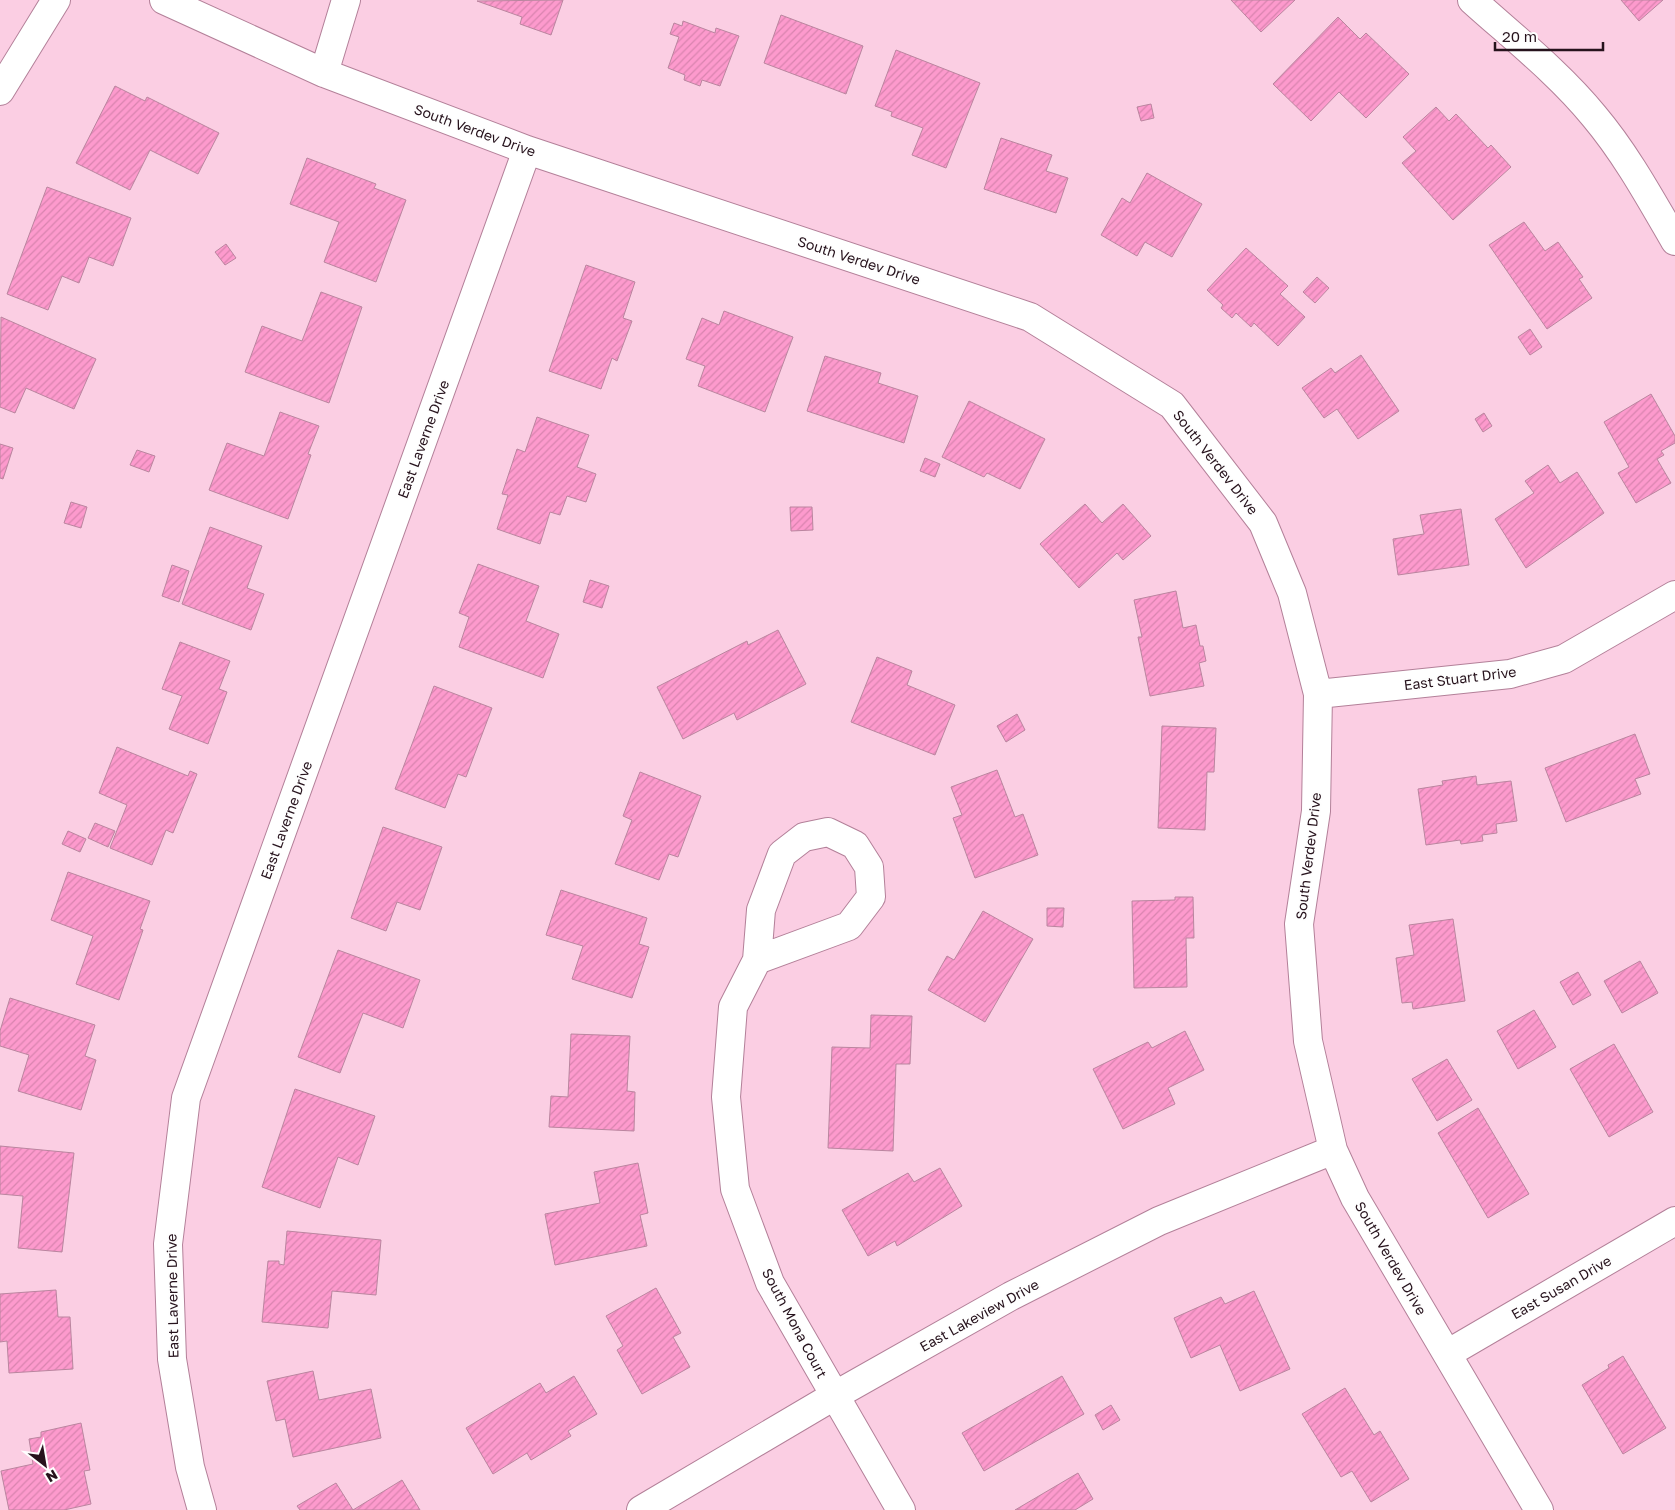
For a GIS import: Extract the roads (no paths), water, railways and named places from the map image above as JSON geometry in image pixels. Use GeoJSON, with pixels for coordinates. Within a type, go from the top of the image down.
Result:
{"type":"FeatureCollection","features":[{"type":"Feature","properties":{"kind":"street"},"geometry":{"type":"LineString","coordinates":[[0,91],[56,0]]}},
{"type":"Feature","properties":{"kind":"street","name":"South Verdev Drive"},"geometry":{"type":"LineString","coordinates":[[164,0],[324,73],[527,150],[1030,317],[1172,405],[1263,523],[1292,593],[1318,694],[1316,811],[1299,924],[1308,1041],[1333,1150],[1355,1198],[1539,1510]]}},
{"type":"Feature","properties":{"kind":"street"},"geometry":{"type":"LineString","coordinates":[[324,73],[346,0]]}},
{"type":"Feature","properties":{"kind":"street"},"geometry":{"type":"LineString","coordinates":[[1472,0],[1538,59],[1593,115],[1626,159],[1675,241]]}},
{"type":"Feature","properties":{"kind":"street","name":"East Laverne Drive"},"geometry":{"type":"LineString","coordinates":[[202,1510],[190,1467],[172,1359],[168,1244],[186,1098],[527,150]]}},
{"type":"Feature","properties":{"kind":"street","name":"East Stuart Drive"},"geometry":{"type":"LineString","coordinates":[[1318,694],[1510,674],[1564,659],[1675,595]]}},
{"type":"Feature","properties":{"kind":"street","name":"South Mona Court"},"geometry":{"type":"LineString","coordinates":[[757,960],[849,926],[871,897],[869,867],[856,845],[828,832],[804,837],[782,854],[761,910],[757,960],[734,1007],[726,1097],[735,1190],[770,1283],[901,1510]]}},
{"type":"Feature","properties":{"kind":"street","name":"East Lakeview Drive"},"geometry":{"type":"LineString","coordinates":[[640,1510],[834,1396],[1011,1296],[1159,1221],[1333,1150]]}},
{"type":"Feature","properties":{"kind":"street","name":"East Susan Drive"},"geometry":{"type":"LineString","coordinates":[[1447,1354],[1675,1220]]}}]}
